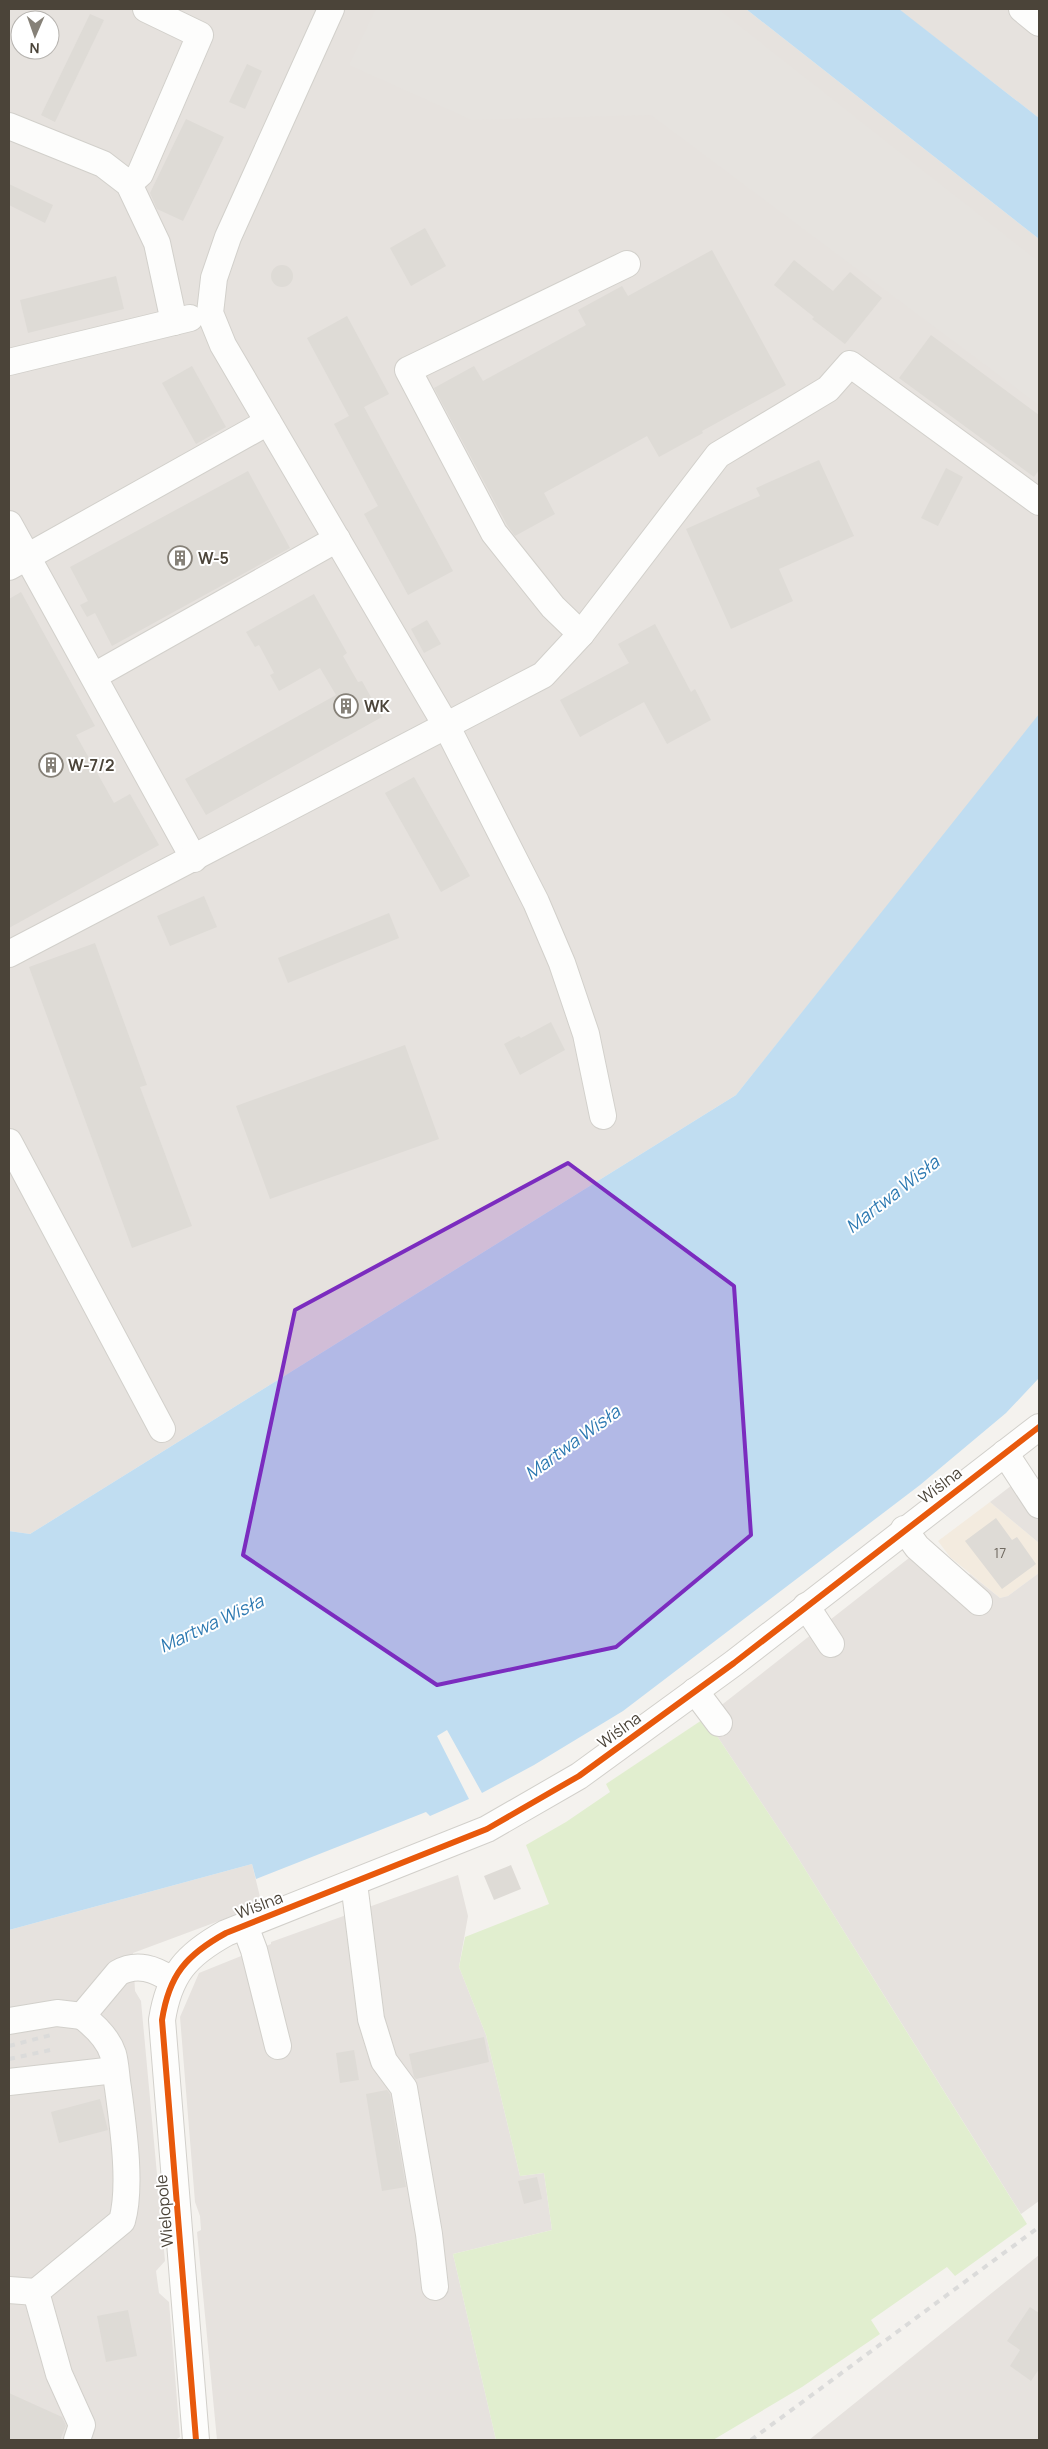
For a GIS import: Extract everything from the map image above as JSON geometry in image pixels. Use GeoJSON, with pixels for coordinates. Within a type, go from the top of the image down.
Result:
{"type":"FeatureCollection","features":[{"type":"Feature","properties":{"kind":"street"},"geometry":{"type":"LineString","coordinates":[[128,184],[140,174],[200,35],[146,9]]}},
{"type":"Feature","properties":{"kind":"street"},"geometry":{"type":"LineString","coordinates":[[331,9],[228,237],[214,278],[210,313],[224,345],[268,422],[447,727],[536,902],[562,963],[586,1034],[603,1116]]}},
{"type":"Feature","properties":{"kind":"street"},"geometry":{"type":"LineString","coordinates":[[1022,9],[1039,23]]}},
{"type":"Feature","properties":{"kind":"street"},"geometry":{"type":"LineString","coordinates":[[9,126],[103,164],[128,184],[157,243],[174,322]]}},
{"type":"Feature","properties":{"kind":"street"},"geometry":{"type":"LineString","coordinates":[[581,634],[554,607],[494,532],[408,370],[627,264]]}},
{"type":"Feature","properties":{"kind":"street"},"geometry":{"type":"LineString","coordinates":[[9,362],[210,313]]}},
{"type":"Feature","properties":{"kind":"street"},"geometry":{"type":"LineString","coordinates":[[9,954],[447,727],[543,675],[581,634],[718,455],[828,389],[850,364],[1039,502]]}},
{"type":"Feature","properties":{"kind":"street"},"geometry":{"type":"LineString","coordinates":[[18,561],[268,422]]}},
{"type":"Feature","properties":{"kind":"street"},"geometry":{"type":"LineString","coordinates":[[9,524],[18,561],[94,676],[194,859]]}},
{"type":"Feature","properties":{"kind":"street"},"geometry":{"type":"LineString","coordinates":[[94,676],[337,539]]}},
{"type":"Feature","properties":{"kind":"street"},"geometry":{"type":"LineString","coordinates":[[9,1142],[162,1429]]}},
{"type":"Feature","properties":{"kind":"street","name":"Wiślna"},"geometry":{"type":"LineString","coordinates":[[172,1980],[186,1960],[204,1945],[245,1926],[421,1858],[505,1820],[579,1776],[695,1691],[1039,1427]]}},
{"type":"Feature","properties":{"kind":"street"},"geometry":{"type":"LineString","coordinates":[[1005,1453],[1039,1505]]}},
{"type":"Feature","properties":{"kind":"street"},"geometry":{"type":"LineString","coordinates":[[904,1529],[917,1547],[980,1602]]}},
{"type":"Feature","properties":{"kind":"street"},"geometry":{"type":"LineString","coordinates":[[806,1606],[831,1644]]}},
{"type":"Feature","properties":{"kind":"street"},"geometry":{"type":"LineString","coordinates":[[695,1691],[719,1723]]}},
{"type":"Feature","properties":{"kind":"street"},"geometry":{"type":"LineString","coordinates":[[354,1883],[371,2019],[384,2061],[404,2088],[429,2234],[435,2287]]}},
{"type":"Feature","properties":{"kind":"street"},"geometry":{"type":"LineString","coordinates":[[245,1926],[254,1950],[278,2046]]}},
{"type":"Feature","properties":{"kind":"street"},"geometry":{"type":"LineString","coordinates":[[82,2016],[118,1973],[124,1969],[145,1967],[159,1972],[172,1980]]}},
{"type":"Feature","properties":{"kind":"street","name":"Wielopole"},"geometry":{"type":"LineString","coordinates":[[172,1980],[166,1996],[162,2020],[196,2440]]}},
{"type":"Feature","properties":{"kind":"street"},"geometry":{"type":"LineString","coordinates":[[9,2021],[57,2013],[82,2016],[95,2026],[106,2040],[113,2053],[122,2123],[126,2196],[126,2206],[122,2221],[36,2292],[9,2290]]}},
{"type":"Feature","properties":{"kind":"street"},"geometry":{"type":"LineString","coordinates":[[9,2082],[115,2070]]}},
{"type":"Feature","properties":{"kind":"street"},"geometry":{"type":"LineString","coordinates":[[36,2292],[59,2374],[82,2425],[77,2440]]}},
{"type":"Feature","properties":{"kind":"highlighted area"},"geometry":{"type":"Polygon","coordinates":[[[568,1163],[734,1286],[751,1535],[616,1647],[437,1685],[243,1555],[295,1310],[568,1163]]]}},
{"type":"Feature","properties":{"kind":"shaded area"},"geometry":{"type":"Polygon","coordinates":[[[9,9],[746,9],[1039,239],[1039,714],[736,1095],[30,1534],[9,1531],[9,9]]]}},
{"type":"Feature","properties":{"kind":"shaded area"},"geometry":{"type":"Polygon","coordinates":[[[376,9],[718,9],[1039,262],[1039,405],[651,115],[472,120],[349,65],[376,9]]]}},
{"type":"Feature","properties":{"kind":"shaded area"},"geometry":{"type":"Polygon","coordinates":[[[898,9],[1039,9],[1039,118],[898,9]]]}},
{"type":"Feature","properties":{"kind":"shaded area"},"geometry":{"type":"Polygon","coordinates":[[[1029,1472],[1039,1483],[1039,1543],[990,1502],[1029,1472]]]}},
{"type":"Feature","properties":{"kind":"shaded area"},"geometry":{"type":"Polygon","coordinates":[[[990,1502],[1039,1543],[1039,1573],[1008,1596],[1000,1598],[950,1557],[938,1541],[990,1502]]]}},
{"type":"Feature","properties":{"kind":"shaded area"},"geometry":{"type":"Polygon","coordinates":[[[909,1558],[951,1592],[970,1574],[1000,1598],[1008,1596],[1039,1573],[1039,2201],[1021,2214],[793,1850],[705,1718],[909,1558]]]}},
{"type":"Feature","properties":{"kind":"shaded area"},"geometry":{"type":"Polygon","coordinates":[[[252,1864],[262,1905],[133,1953],[135,1991],[141,2001],[165,2261],[156,2271],[159,2293],[169,2302],[180,2437],[175,2440],[9,2440],[9,1930],[252,1864]]]}},
{"type":"Feature","properties":{"kind":"shaded area"},"geometry":{"type":"Polygon","coordinates":[[[458,1875],[468,1916],[459,1967],[486,2035],[520,2176],[544,2173],[552,2230],[453,2254],[496,2440],[217,2440],[197,2232],[201,2230],[200,2216],[195,2202],[180,2017],[199,1973],[271,1944],[271,1942],[458,1875]]]}},
{"type":"Feature","properties":{"kind":"shaded area"},"geometry":{"type":"Polygon","coordinates":[[[1039,2255],[1039,2440],[809,2440],[1039,2255]]]}},
{"type":"Feature","properties":{"kind":"green space"},"geometry":{"type":"Polygon","coordinates":[[[705,1718],[793,1850],[1027,2224],[955,2276],[947,2267],[871,2320],[880,2334],[802,2387],[713,2440],[496,2440],[453,2254],[552,2230],[544,2173],[520,2176],[486,2035],[459,1967],[465,1937],[549,1904],[526,1845],[566,1822],[610,1792],[606,1784],[705,1718]]]}},
{"type":"Feature","properties":{"kind":"water"},"geometry":{"type":"Polygon","coordinates":[[[746,9],[899,9],[1039,118],[1039,239],[746,9]]]}},
{"type":"Feature","properties":{"kind":"water","name":"Martwa Wisła"},"geometry":{"type":"Polygon","coordinates":[[[1039,714],[1039,1378],[1006,1413],[920,1485],[623,1711],[534,1765],[482,1793],[447,1730],[437,1736],[469,1799],[430,1816],[426,1812],[256,1879],[252,1864],[9,1930],[9,1531],[30,1534],[736,1095],[1039,714]]]}},
{"type":"Feature","properties":{"kind":"building"},"geometry":{"type":"Polygon","coordinates":[[[90,14],[104,20],[55,122],[41,115],[90,14]]]}},
{"type":"Feature","properties":{"kind":"building"},"geometry":{"type":"Polygon","coordinates":[[[247,64],[262,71],[245,109],[229,102],[247,64]]]}},
{"type":"Feature","properties":{"kind":"building"},"geometry":{"type":"Polygon","coordinates":[[[186,119],[224,137],[183,221],[157,209],[150,193],[186,119]]]}},
{"type":"Feature","properties":{"kind":"building"},"geometry":{"type":"Polygon","coordinates":[[[9,184],[53,205],[45,223],[9,205],[9,184]]]}},
{"type":"Feature","properties":{"kind":"building"},"geometry":{"type":"Polygon","coordinates":[[[425,228],[446,266],[411,286],[390,248],[425,228]]]}},
{"type":"Feature","properties":{"kind":"building"},"geometry":{"type":"Polygon","coordinates":[[[712,250],[786,385],[659,457],[647,436],[544,493],[555,514],[515,536],[507,525],[434,388],[474,366],[483,381],[586,325],[578,310],[622,286],[628,296],[712,250]]]}},
{"type":"Feature","properties":{"kind":"building"},"geometry":{"type":"Polygon","coordinates":[[[794,260],[833,291],[850,272],[882,298],[845,344],[812,319],[814,317],[774,285],[794,260]]]}},
{"type":"Feature","properties":{"kind":"building"},"geometry":{"type":"Polygon","coordinates":[[[282,265],[290,268],[293,276],[290,284],[282,287],[274,284],[271,276],[274,268],[282,265]]]}},
{"type":"Feature","properties":{"kind":"building"},"geometry":{"type":"Polygon","coordinates":[[[116,276],[124,309],[28,333],[20,300],[116,276]]]}},
{"type":"Feature","properties":{"kind":"building"},"geometry":{"type":"Polygon","coordinates":[[[347,316],[389,394],[364,407],[453,571],[408,595],[364,514],[378,506],[334,424],[349,416],[307,338],[347,316]]]}},
{"type":"Feature","properties":{"kind":"building"},"geometry":{"type":"Polygon","coordinates":[[[931,335],[1039,415],[1039,470],[1034,477],[899,378],[931,335]]]}},
{"type":"Feature","properties":{"kind":"building"},"geometry":{"type":"Polygon","coordinates":[[[192,366],[226,427],[196,444],[162,383],[192,366]]]}},
{"type":"Feature","properties":{"kind":"building"},"geometry":{"type":"Polygon","coordinates":[[[819,460],[854,536],[779,569],[793,601],[731,629],[686,529],[760,496],[756,488],[819,460]]]}},
{"type":"Feature","properties":{"kind":"building"},"geometry":{"type":"Polygon","coordinates":[[[946,468],[963,477],[938,526],[921,518],[946,468]]]}},
{"type":"Feature","properties":{"kind":"building","name":"W-5"},"geometry":{"type":"Polygon","coordinates":[[[248,471],[290,548],[112,646],[95,613],[87,617],[80,605],[88,601],[70,567],[248,471]]]}},
{"type":"Feature","properties":{"kind":"building","name":"W-7/2"},"geometry":{"type":"Polygon","coordinates":[[[21,592],[95,726],[76,735],[114,803],[130,794],[159,845],[9,928],[9,599],[21,592]]]}},
{"type":"Feature","properties":{"kind":"building","name":"WK"},"geometry":{"type":"Polygon","coordinates":[[[314,594],[347,653],[343,656],[358,682],[362,681],[382,717],[206,815],[185,779],[336,695],[320,668],[279,691],[270,675],[274,673],[259,645],[255,647],[246,632],[314,594]]]}},
{"type":"Feature","properties":{"kind":"building"},"geometry":{"type":"Polygon","coordinates":[[[427,620],[441,644],[424,653],[411,629],[427,620]]]}},
{"type":"Feature","properties":{"kind":"building"},"geometry":{"type":"Polygon","coordinates":[[[655,624],[691,692],[695,689],[711,720],[667,744],[644,702],[580,737],[560,700],[629,663],[618,644],[655,624]]]}},
{"type":"Feature","properties":{"kind":"building"},"geometry":{"type":"Polygon","coordinates":[[[414,777],[470,876],[441,892],[385,793],[414,777]]]}},
{"type":"Feature","properties":{"kind":"building"},"geometry":{"type":"Polygon","coordinates":[[[204,896],[217,927],[170,946],[157,916],[204,896]]]}},
{"type":"Feature","properties":{"kind":"building"},"geometry":{"type":"Polygon","coordinates":[[[389,913],[399,938],[288,983],[278,958],[389,913]]]}},
{"type":"Feature","properties":{"kind":"building"},"geometry":{"type":"Polygon","coordinates":[[[95,943],[147,1085],[140,1087],[192,1226],[132,1248],[29,967],[95,943]]]}},
{"type":"Feature","properties":{"kind":"building"},"geometry":{"type":"Polygon","coordinates":[[[551,1022],[565,1050],[520,1075],[504,1044],[519,1036],[521,1038],[551,1022]]]}},
{"type":"Feature","properties":{"kind":"building"},"geometry":{"type":"Polygon","coordinates":[[[405,1045],[439,1139],[270,1199],[236,1106],[405,1045]]]}},
{"type":"Feature","properties":{"kind":"building"},"geometry":{"type":"Polygon","coordinates":[[[996,1518],[1012,1540],[1017,1537],[1036,1564],[1002,1589],[965,1541],[996,1518]]]}},
{"type":"Feature","properties":{"kind":"building"},"geometry":{"type":"Polygon","coordinates":[[[511,1865],[521,1889],[494,1900],[484,1876],[511,1865]]]}},
{"type":"Feature","properties":{"kind":"building"},"geometry":{"type":"Polygon","coordinates":[[[484,2037],[489,2062],[416,2079],[414,2077],[409,2054],[484,2037]]]}},
{"type":"Feature","properties":{"kind":"building"},"geometry":{"type":"Polygon","coordinates":[[[354,2050],[359,2080],[340,2083],[336,2053],[354,2050]]]}},
{"type":"Feature","properties":{"kind":"building"},"geometry":{"type":"Polygon","coordinates":[[[387,2090],[390,2094],[406,2187],[382,2191],[366,2094],[387,2090]]]}},
{"type":"Feature","properties":{"kind":"building"},"geometry":{"type":"Polygon","coordinates":[[[100,2099],[108,2130],[59,2143],[51,2112],[100,2099]]]}},
{"type":"Feature","properties":{"kind":"building"},"geometry":{"type":"Polygon","coordinates":[[[537,2177],[542,2199],[524,2204],[518,2181],[537,2177]]]}},
{"type":"Feature","properties":{"kind":"building"},"geometry":{"type":"Polygon","coordinates":[[[1030,2307],[1039,2313],[1039,2369],[1031,2381],[1010,2366],[1020,2350],[1007,2341],[1030,2307]]]}},
{"type":"Feature","properties":{"kind":"building"},"geometry":{"type":"Polygon","coordinates":[[[128,2310],[137,2356],[106,2362],[97,2316],[128,2310]]]}},
{"type":"Feature","properties":{"kind":"building"},"geometry":{"type":"Polygon","coordinates":[[[9,2393],[62,2417],[66,2426],[60,2440],[9,2440],[9,2393]]]}},
{"type":"Feature","properties":{"kind":"railway"},"geometry":{"type":"LineString","coordinates":[[9,2046],[51,2035]]}},
{"type":"Feature","properties":{"kind":"railway"},"geometry":{"type":"LineString","coordinates":[[9,2059],[55,2049]]}},
{"type":"Feature","properties":{"kind":"railway"},"geometry":{"type":"LineString","coordinates":[[751,2440],[1039,2227]]}},
{"type":"Feature","properties":{"kind":"cycle path"},"geometry":{"type":"LineString","coordinates":[[196,2440],[162,2020],[169,1991],[175,1978],[190,1958],[226,1933],[487,1829],[579,1776],[734,1663],[1039,1427]]}},
{"type":"Feature","properties":{"kind":"place","name":"W-5"},"geometry":{"type":"Point","coordinates":[180,558]}},
{"type":"Feature","properties":{"kind":"place","name":"WK"},"geometry":{"type":"Point","coordinates":[346,706]}},
{"type":"Feature","properties":{"kind":"place","name":"W-7/2"},"geometry":{"type":"Point","coordinates":[51,765]}}]}
